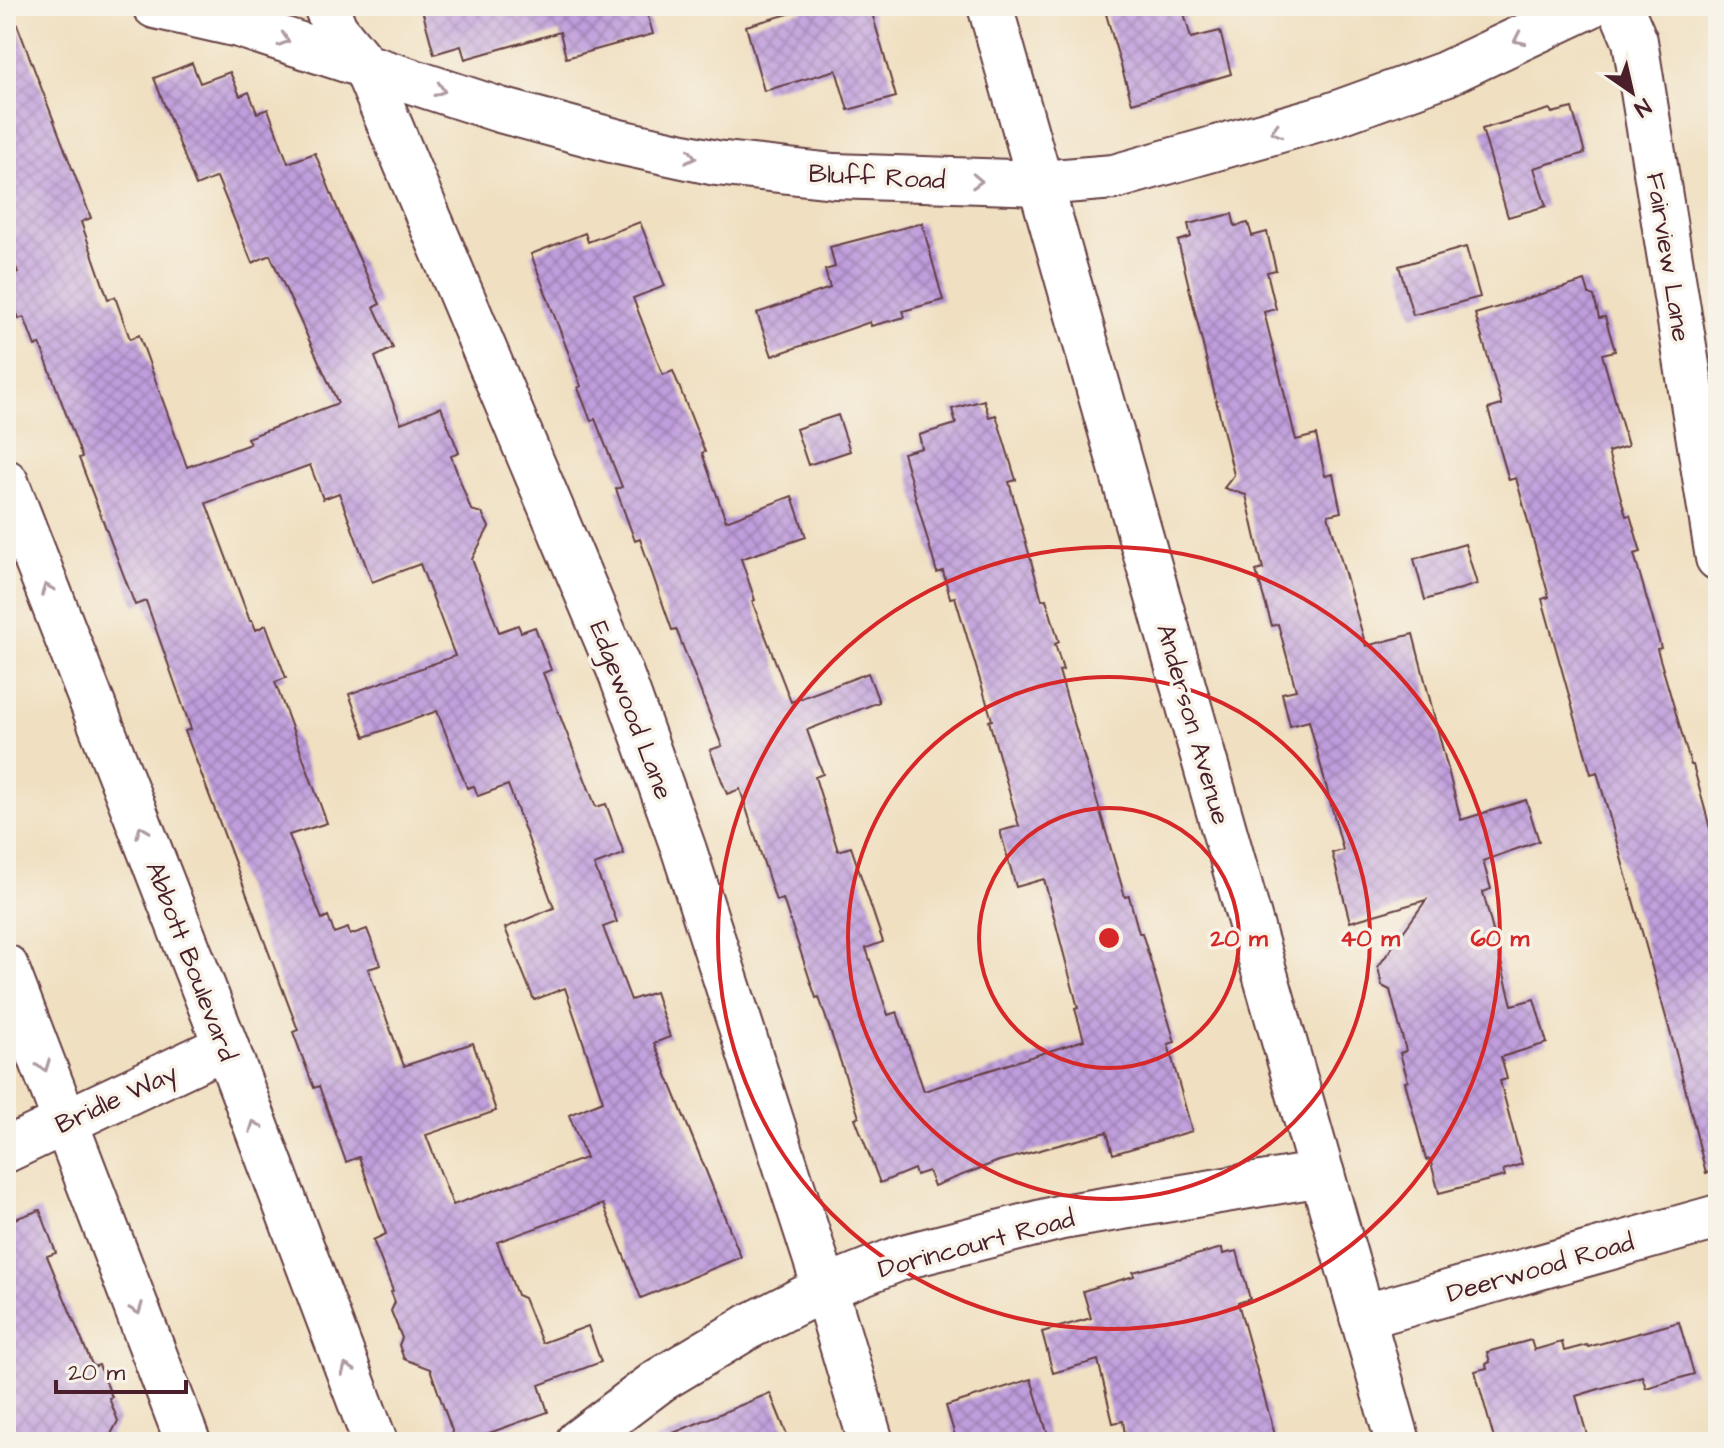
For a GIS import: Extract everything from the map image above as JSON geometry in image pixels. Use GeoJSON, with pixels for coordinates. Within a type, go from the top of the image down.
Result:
{"type":"FeatureCollection","features":[{"type":"Feature","properties":{"kind":"street","name":"Bluff Road"},"geometry":{"type":"LineString","coordinates":[[155,6],[239,25],[500,110],[619,142],[716,163],[834,176],[1040,183],[1114,177],[1329,116],[1445,74],[1589,6]]}},
{"type":"Feature","properties":{"kind":"street","name":"Edgewood Lane"},"geometry":{"type":"LineString","coordinates":[[326,6],[335,29],[365,66],[621,674],[684,850],[825,1288],[871,1442]]}},
{"type":"Feature","properties":{"kind":"street","name":"Anderson Avenue"},"geometry":{"type":"LineString","coordinates":[[990,6],[1398,1442]]}},
{"type":"Feature","properties":{"kind":"street","name":"Fairview Lane"},"geometry":{"type":"LineString","coordinates":[[1620,6],[1635,41],[1718,558]]}},
{"type":"Feature","properties":{"kind":"street","name":"Abbott Boulevard"},"geometry":{"type":"LineString","coordinates":[[6,482],[226,1046],[375,1442]]}},
{"type":"Feature","properties":{"kind":"street"},"geometry":{"type":"LineString","coordinates":[[6,967],[188,1442]]}},
{"type":"Feature","properties":{"kind":"street","name":"Bridle Way"},"geometry":{"type":"LineString","coordinates":[[6,1150],[226,1046]]}},
{"type":"Feature","properties":{"kind":"street","name":"Dorincourt Road"},"geometry":{"type":"LineString","coordinates":[[578,1442],[660,1380],[748,1327],[825,1288],[903,1257],[1062,1217],[1322,1174]]}},
{"type":"Feature","properties":{"kind":"street","name":"Deerwood Road"},"geometry":{"type":"LineString","coordinates":[[1362,1317],[1718,1217]]}},
{"type":"Feature","properties":{"kind":"building"},"geometry":{"type":"Polygon","coordinates":[[[6,6],[10,6],[91,218],[81,222],[108,299],[115,297],[130,339],[139,335],[187,467],[250,444],[247,438],[338,403],[270,255],[252,263],[217,177],[196,186],[154,78],[192,63],[200,83],[230,72],[240,96],[249,92],[257,113],[268,109],[288,163],[315,153],[380,304],[374,307],[393,348],[375,357],[401,423],[441,407],[459,453],[451,456],[471,510],[482,513],[489,527],[472,559],[499,632],[518,625],[521,632],[535,627],[551,670],[543,673],[596,807],[606,804],[624,854],[594,865],[617,922],[603,927],[631,1000],[655,992],[670,1037],[654,1043],[741,1257],[641,1298],[603,1204],[497,1242],[517,1295],[524,1298],[542,1343],[588,1326],[601,1362],[539,1385],[548,1412],[464,1442],[456,1442],[430,1369],[404,1359],[399,1345],[402,1338],[391,1311],[395,1302],[393,1291],[373,1240],[386,1234],[359,1157],[346,1162],[319,1086],[314,1088],[293,1032],[298,1030],[185,731],[191,729],[146,601],[135,605],[40,344],[35,346],[24,317],[19,319],[6,282],[6,278],[18,273],[6,240],[6,6]],[[310,465],[206,503],[250,621],[256,630],[266,625],[286,678],[275,682],[327,823],[289,835],[322,919],[328,916],[334,933],[348,928],[350,935],[367,929],[381,965],[368,969],[404,1066],[473,1043],[496,1111],[426,1135],[453,1205],[586,1158],[569,1115],[603,1101],[565,988],[534,1000],[505,928],[554,908],[508,785],[478,796],[474,786],[467,788],[437,711],[365,737],[349,694],[455,656],[420,564],[372,582],[339,493],[323,499],[310,465]]]}},
{"type":"Feature","properties":{"kind":"building"},"geometry":{"type":"Polygon","coordinates":[[[421,6],[645,6],[653,34],[566,58],[560,32],[465,59],[461,46],[434,54],[421,6]]]}},
{"type":"Feature","properties":{"kind":"building"},"geometry":{"type":"Polygon","coordinates":[[[817,6],[870,6],[896,97],[848,110],[836,70],[764,91],[746,26],[817,6]]]}},
{"type":"Feature","properties":{"kind":"building"},"geometry":{"type":"Polygon","coordinates":[[[1136,6],[1182,6],[1191,38],[1220,31],[1231,74],[1132,103],[1106,14],[1136,6]]]}},
{"type":"Feature","properties":{"kind":"building"},"geometry":{"type":"Polygon","coordinates":[[[1572,108],[1585,153],[1534,168],[1546,206],[1508,217],[1482,129],[1550,109],[1552,113],[1572,108]]]}},
{"type":"Feature","properties":{"kind":"building"},"geometry":{"type":"Polygon","coordinates":[[[1232,214],[1235,226],[1248,223],[1252,236],[1267,232],[1276,270],[1267,272],[1276,309],[1264,312],[1296,440],[1316,435],[1325,476],[1333,474],[1341,512],[1328,515],[1366,646],[1413,634],[1461,820],[1526,800],[1539,841],[1483,861],[1491,889],[1483,892],[1512,1005],[1534,999],[1547,1043],[1501,1057],[1507,1079],[1500,1081],[1522,1164],[1503,1170],[1505,1176],[1439,1193],[1430,1159],[1426,1160],[1405,1082],[1408,1081],[1400,1053],[1406,1051],[1390,990],[1382,986],[1378,967],[1426,900],[1350,922],[1332,853],[1343,850],[1309,721],[1290,726],[1282,693],[1296,690],[1278,624],[1272,626],[1256,571],[1263,569],[1246,495],[1224,488],[1234,475],[1178,241],[1191,237],[1188,224],[1232,214]]]}},
{"type":"Feature","properties":{"kind":"building"},"geometry":{"type":"Polygon","coordinates":[[[640,222],[665,286],[633,298],[663,375],[673,371],[705,452],[702,453],[726,521],[792,496],[806,537],[741,559],[755,600],[752,601],[791,702],[868,673],[879,702],[807,730],[823,774],[815,777],[838,851],[851,847],[883,942],[866,948],[888,1015],[897,1012],[924,1091],[1084,1040],[1044,879],[1016,887],[1000,831],[1019,826],[989,721],[992,720],[955,597],[950,598],[943,571],[937,573],[903,453],[922,448],[919,435],[956,424],[952,409],[984,400],[989,417],[996,415],[1016,480],[1009,482],[1042,600],[1046,599],[1059,642],[1055,644],[1063,670],[1059,671],[1125,897],[1129,896],[1139,933],[1142,933],[1175,1042],[1168,1044],[1192,1131],[1113,1154],[1107,1132],[999,1161],[934,1186],[928,1171],[916,1175],[914,1169],[880,1183],[855,1118],[859,1117],[783,899],[776,901],[740,789],[727,794],[710,750],[722,746],[676,629],[672,630],[640,539],[635,541],[616,489],[622,487],[595,419],[591,421],[578,388],[581,386],[531,254],[585,233],[588,242],[640,222]]]}},
{"type":"Feature","properties":{"kind":"building"},"geometry":{"type":"Polygon","coordinates":[[[922,223],[943,300],[903,311],[905,317],[871,326],[870,322],[772,356],[757,313],[830,288],[825,270],[835,267],[830,247],[922,223]]]}},
{"type":"Feature","properties":{"kind":"building"},"geometry":{"type":"Polygon","coordinates":[[[1466,247],[1480,297],[1413,315],[1399,266],[1466,247]]]}},
{"type":"Feature","properties":{"kind":"building"},"geometry":{"type":"Polygon","coordinates":[[[1585,281],[1589,294],[1594,296],[1599,318],[1605,317],[1615,351],[1602,354],[1628,446],[1608,452],[1626,516],[1630,515],[1641,552],[1634,554],[1661,648],[1657,649],[1718,858],[1718,1171],[1706,1173],[1678,1060],[1597,772],[1591,774],[1542,599],[1549,597],[1516,478],[1509,480],[1488,409],[1502,405],[1475,314],[1585,281]]]}},
{"type":"Feature","properties":{"kind":"building"},"geometry":{"type":"Polygon","coordinates":[[[838,415],[850,451],[808,465],[796,429],[838,415]]]}},
{"type":"Feature","properties":{"kind":"building"},"geometry":{"type":"Polygon","coordinates":[[[1465,544],[1477,584],[1425,600],[1414,559],[1465,544]]]}},
{"type":"Feature","properties":{"kind":"building"},"geometry":{"type":"Polygon","coordinates":[[[40,1210],[56,1253],[47,1256],[93,1367],[99,1365],[112,1397],[109,1398],[118,1421],[107,1442],[6,1442],[6,1222],[40,1210]]]}},
{"type":"Feature","properties":{"kind":"building"},"geometry":{"type":"Polygon","coordinates":[[[1222,1248],[1223,1254],[1237,1251],[1250,1299],[1238,1303],[1277,1442],[1126,1442],[1123,1421],[1113,1423],[1098,1360],[1053,1373],[1042,1332],[1091,1318],[1083,1291],[1134,1276],[1133,1272],[1222,1248]]]}},
{"type":"Feature","properties":{"kind":"building"},"geometry":{"type":"Polygon","coordinates":[[[1679,1322],[1694,1374],[1646,1388],[1642,1376],[1576,1396],[1589,1442],[1495,1442],[1475,1371],[1487,1368],[1486,1364],[1490,1362],[1487,1352],[1531,1340],[1534,1350],[1562,1342],[1564,1351],[1679,1322]]]}},
{"type":"Feature","properties":{"kind":"building"},"geometry":{"type":"Polygon","coordinates":[[[1031,1379],[1050,1442],[957,1442],[946,1406],[1031,1379]]]}},
{"type":"Feature","properties":{"kind":"building"},"geometry":{"type":"Polygon","coordinates":[[[770,1393],[790,1442],[654,1442],[654,1441],[770,1393]]]}}]}
